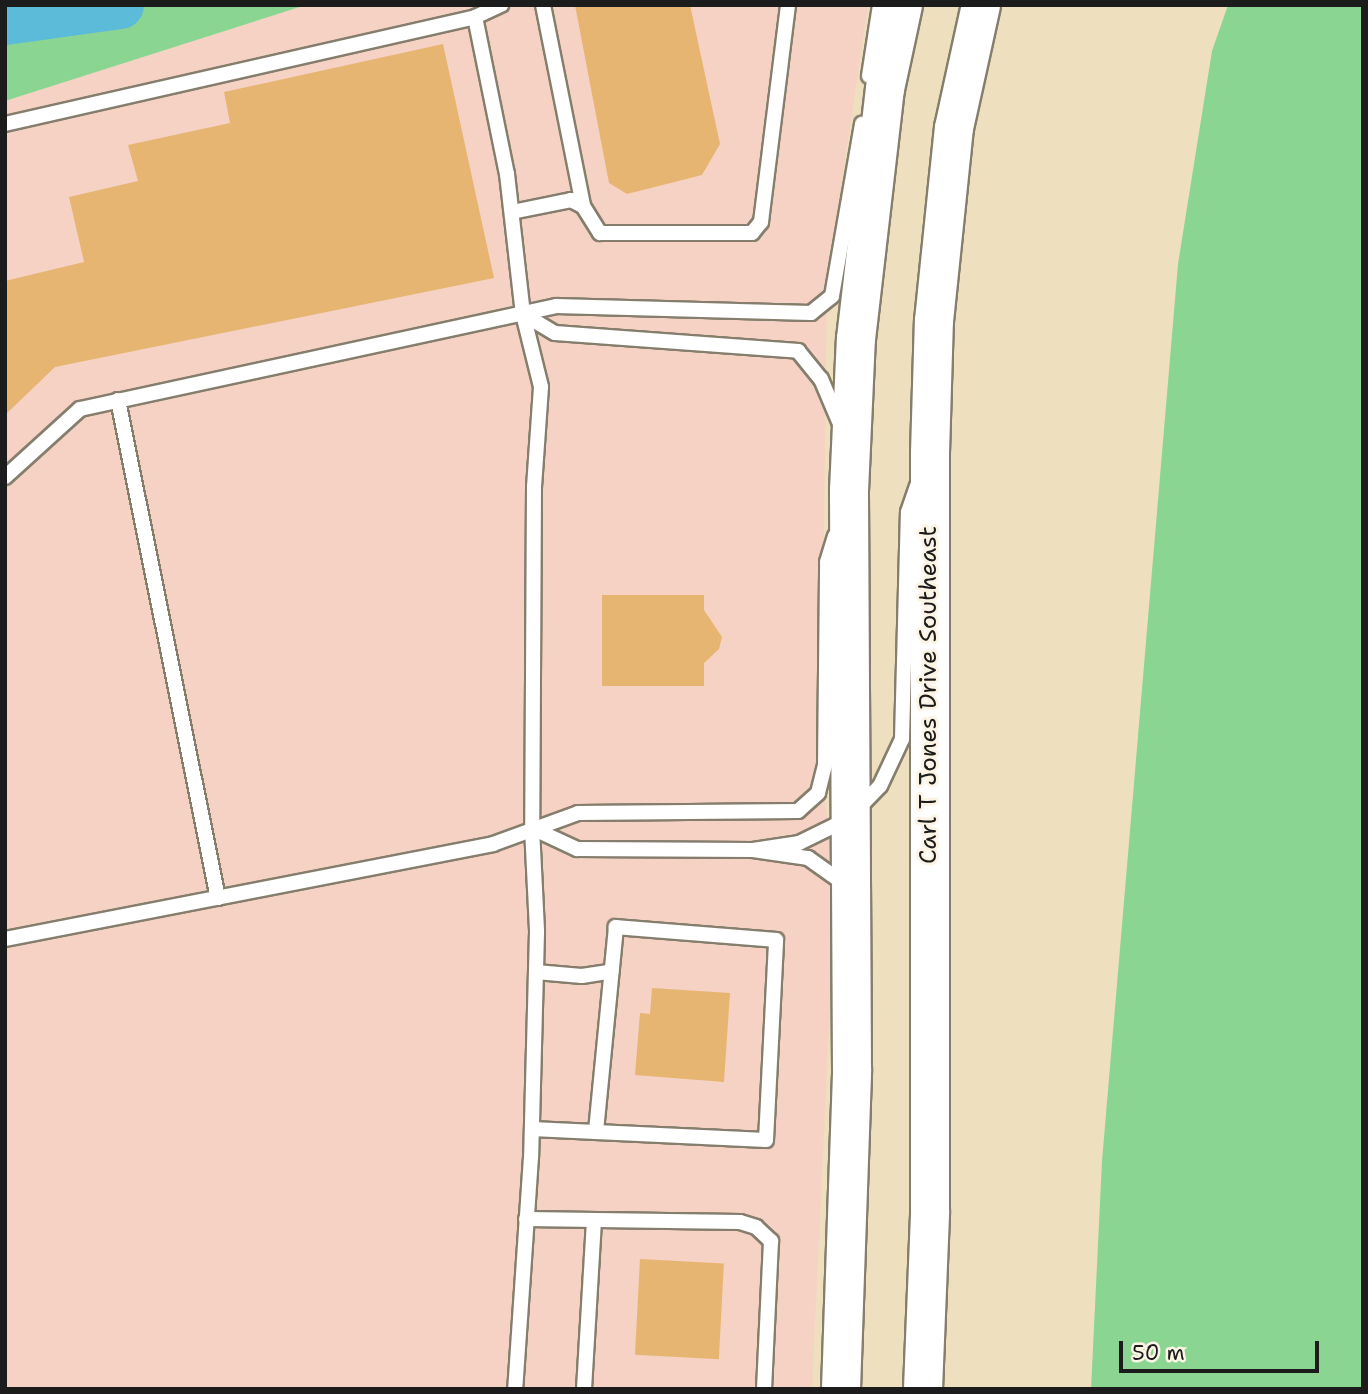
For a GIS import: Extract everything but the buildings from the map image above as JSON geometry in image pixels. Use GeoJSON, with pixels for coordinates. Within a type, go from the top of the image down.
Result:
{"type":"FeatureCollection","features":[{"type":"Feature","properties":{"kind":"main road"},"geometry":{"type":"LineString","coordinates":[[841,1389],[846,1319],[852,1069],[848,819],[849,491],[856,339],[885,89],[903,5]]}},
{"type":"Feature","properties":{"kind":"main road","name":"Carl T Jones Drive Southeast"},"geometry":{"type":"LineString","coordinates":[[923,1389],[930,1211],[930,453],[934,321],[954,128],[981,5]]}},
{"type":"Feature","properties":{"kind":"lane"},"geometry":{"type":"LineString","coordinates":[[5,124],[475,17],[501,5]]}},
{"type":"Feature","properties":{"kind":"lane"},"geometry":{"type":"LineString","coordinates":[[543,5],[583,206],[600,233],[752,233],[761,222],[788,5]]}},
{"type":"Feature","properties":{"kind":"lane"},"geometry":{"type":"LineString","coordinates":[[868,87],[880,5]]}},
{"type":"Feature","properties":{"kind":"lane"},"geometry":{"type":"LineString","coordinates":[[475,17],[512,212],[523,314],[541,387],[534,487],[532,828],[536,972],[532,1129],[515,1389]]}},
{"type":"Feature","properties":{"kind":"lane"},"geometry":{"type":"LineString","coordinates":[[5,477],[80,409],[556,306],[811,313],[832,296],[864,114]]}},
{"type":"Feature","properties":{"kind":"lane"},"geometry":{"type":"LineString","coordinates":[[512,212],[571,200],[583,206]]}},
{"type":"Feature","properties":{"kind":"lane"},"geometry":{"type":"LineString","coordinates":[[523,314],[555,333],[798,351],[821,379],[851,449]]}},
{"type":"Feature","properties":{"kind":"lane"},"geometry":{"type":"LineString","coordinates":[[118,400],[218,898]]}},
{"type":"Feature","properties":{"kind":"lane"},"geometry":{"type":"LineString","coordinates":[[753,850],[799,843],[848,819],[880,786],[902,739],[908,512],[930,453]]}},
{"type":"Feature","properties":{"kind":"lane"},"geometry":{"type":"LineString","coordinates":[[5,939],[493,844],[578,813],[798,811],[818,793],[825,765],[827,562],[849,491]]}},
{"type":"Feature","properties":{"kind":"lane"},"geometry":{"type":"LineString","coordinates":[[532,828],[577,849],[753,850],[808,858],[849,888]]}},
{"type":"Feature","properties":{"kind":"lane"},"geometry":{"type":"LineString","coordinates":[[532,1129],[766,1140],[776,940],[616,927],[596,1132]]}},
{"type":"Feature","properties":{"kind":"lane"},"geometry":{"type":"LineString","coordinates":[[536,972],[582,976],[612,971]]}},
{"type":"Feature","properties":{"kind":"lane"},"geometry":{"type":"LineString","coordinates":[[526,1219],[740,1223],[756,1227],[771,1241],[764,1389]]}},
{"type":"Feature","properties":{"kind":"lane"},"geometry":{"type":"LineString","coordinates":[[584,1389],[594,1222]]}},
{"type":"Feature","properties":{"kind":"lane"},"geometry":{"type":"LineString","coordinates":[[829,1389],[846,1319]]}},
{"type":"Feature","properties":{"kind":"shaded area"},"geometry":{"type":"Polygon","coordinates":[[[306,5],[868,5],[827,282],[821,758],[835,897],[812,1389],[5,1389],[5,101],[306,5]]]}},
{"type":"Feature","properties":{"kind":"green space"},"geometry":{"type":"Polygon","coordinates":[[[5,5],[306,5],[5,101],[5,5]]]}},
{"type":"Feature","properties":{"kind":"green space"},"geometry":{"type":"Polygon","coordinates":[[[1228,5],[1363,5],[1363,1389],[1091,1389],[1102,1161],[1178,264],[1212,51],[1228,5]]]}},
{"type":"Feature","properties":{"kind":"waterway"},"geometry":{"type":"LineString","coordinates":[[5,21],[120,5]]}}]}
